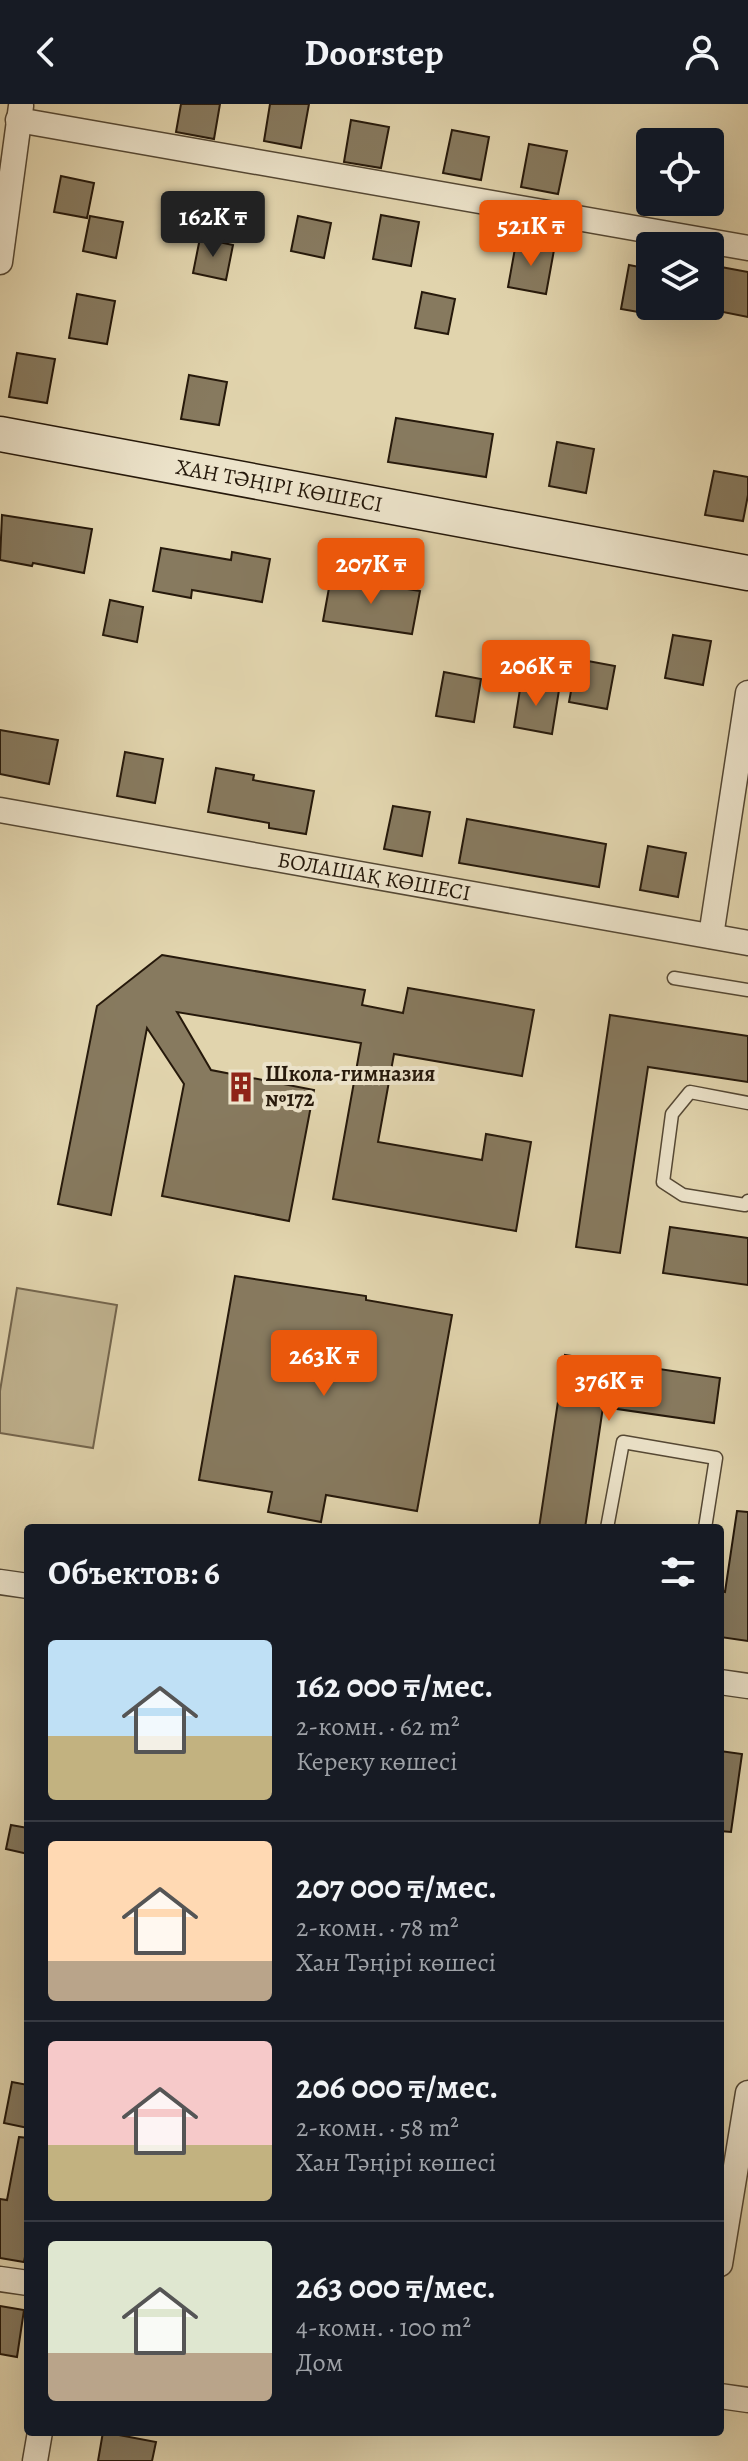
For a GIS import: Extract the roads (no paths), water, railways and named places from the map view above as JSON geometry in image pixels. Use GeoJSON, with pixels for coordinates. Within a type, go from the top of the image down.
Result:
{"type":"FeatureCollection","features":[{"type":"Feature","properties":{"kind":"street"},"geometry":{"type":"LineString","coordinates":[[0,262],[20,112],[748,248]]}},
{"type":"Feature","properties":{"kind":"street","name":"ХАН ТӘҢІРІ КӨШЕСІ"},"geometry":{"type":"LineString","coordinates":[[0,434],[748,573]]}},
{"type":"Feature","properties":{"kind":"street"},"geometry":{"type":"LineString","coordinates":[[711,936],[748,693]]}},
{"type":"Feature","properties":{"kind":"street","name":"БОЛАШАҚ КӨШЕСІ"},"geometry":{"type":"LineString","coordinates":[[0,810],[748,943]]}},
{"type":"Feature","properties":{"kind":"street"},"geometry":{"type":"LineString","coordinates":[[0,1582],[24,1585]]}},
{"type":"Feature","properties":{"kind":"street"},"geometry":{"type":"LineString","coordinates":[[724,1683],[748,1686]]}},
{"type":"Feature","properties":{"kind":"street"},"geometry":{"type":"LineString","coordinates":[[724,2240],[748,2093]]}},
{"type":"Feature","properties":{"kind":"street"},"geometry":{"type":"LineString","coordinates":[[0,2279],[24,2282]]}},
{"type":"Feature","properties":{"kind":"street"},"geometry":{"type":"LineString","coordinates":[[724,2397],[748,2400]]}},
{"type":"Feature","properties":{"kind":"street"},"geometry":{"type":"LineString","coordinates":[[35,2461],[39,2436]]}},
{"type":"Feature","properties":{"kind":"lane"},"geometry":{"type":"LineString","coordinates":[[674,978],[748,990]]}},
{"type":"Feature","properties":{"kind":"lane"},"geometry":{"type":"LineString","coordinates":[[748,1103],[690,1092],[672,1114],[663,1182],[683,1195],[745,1205],[748,1201]]}},
{"type":"Feature","properties":{"kind":"lane"},"geometry":{"type":"LineString","coordinates":[[608,1524],[623,1442],[716,1458],[706,1524]]}},
{"type":"Feature","properties":{"kind":"place","name":"Школа-гимназия №172"},"geometry":{"type":"Point","coordinates":[241,1087]}}]}
